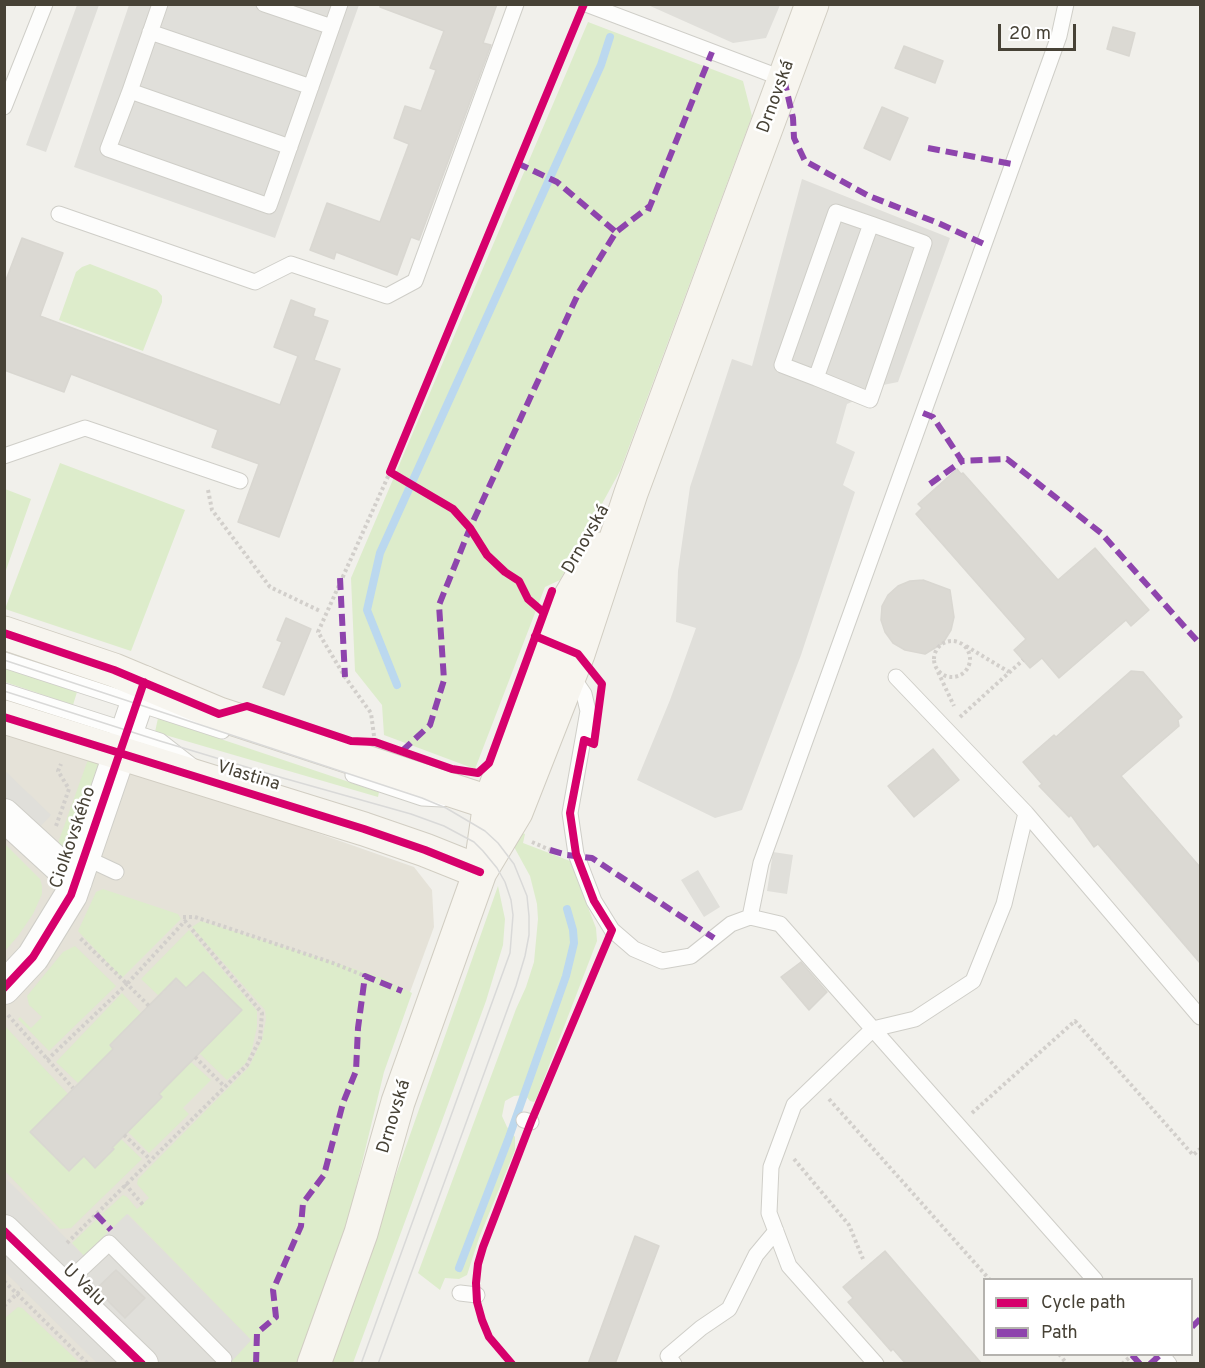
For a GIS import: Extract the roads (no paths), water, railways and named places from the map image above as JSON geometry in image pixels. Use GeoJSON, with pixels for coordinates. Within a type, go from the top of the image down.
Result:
{"type":"FeatureCollection","features":[{"type":"Feature","properties":{"kind":"main road","name":"Drnovská"},"geometry":{"type":"LineString","coordinates":[[314,1364],[361,1233],[398,1101],[480,872],[512,818],[570,673],[631,494],[812,4]]}},
{"type":"Feature","properties":{"kind":"main road","name":"Drnovská"},"geometry":{"type":"LineString","coordinates":[[512,818],[512,748],[558,618],[631,494]]}},
{"type":"Feature","properties":{"kind":"main road","name":"Vlastina"},"geometry":{"type":"LineString","coordinates":[[4,633],[114,670],[132,717],[215,783],[425,850],[480,872]]}},
{"type":"Feature","properties":{"kind":"main road","name":"Vlastina"},"geometry":{"type":"LineString","coordinates":[[4,717],[219,714],[512,818]]}},
{"type":"Feature","properties":{"kind":"street","name":"Ciolkovského"},"geometry":{"type":"LineString","coordinates":[[4,988],[33,957],[71,895],[132,717]]}},
{"type":"Feature","properties":{"kind":"street"},"geometry":{"type":"LineString","coordinates":[[4,815],[80,869]]}},
{"type":"Feature","properties":{"kind":"street","name":"U Valu"},"geometry":{"type":"LineString","coordinates":[[4,1231],[141,1364]]}},
{"type":"Feature","properties":{"kind":"lane"},"geometry":{"type":"LineString","coordinates":[[4,106],[45,4]]}},
{"type":"Feature","properties":{"kind":"lane"},"geometry":{"type":"LineString","coordinates":[[160,4],[108,149],[269,206],[340,4]]}},
{"type":"Feature","properties":{"kind":"lane"},"geometry":{"type":"LineString","coordinates":[[264,4],[332,27]]}},
{"type":"Feature","properties":{"kind":"lane"},"geometry":{"type":"LineString","coordinates":[[59,214],[255,282],[291,264],[387,296],[415,281],[516,4]]}},
{"type":"Feature","properties":{"kind":"lane"},"geometry":{"type":"LineString","coordinates":[[750,917],[761,863],[1055,46],[1066,4]]}},
{"type":"Feature","properties":{"kind":"lane"},"geometry":{"type":"LineString","coordinates":[[583,10],[784,79]]}},
{"type":"Feature","properties":{"kind":"lane"},"geometry":{"type":"LineString","coordinates":[[150,32],[311,87]]}},
{"type":"Feature","properties":{"kind":"lane"},"geometry":{"type":"LineString","coordinates":[[130,92],[290,147]]}},
{"type":"Feature","properties":{"kind":"lane"},"geometry":{"type":"LineString","coordinates":[[836,212],[924,243],[870,400],[816,378],[782,365],[836,212]]}},
{"type":"Feature","properties":{"kind":"lane"},"geometry":{"type":"LineString","coordinates":[[816,378],[871,224]]}},
{"type":"Feature","properties":{"kind":"lane"},"geometry":{"type":"LineString","coordinates":[[4,456],[85,428],[240,481]]}},
{"type":"Feature","properties":{"kind":"lane"},"geometry":{"type":"LineString","coordinates":[[4,660],[132,717]]}},
{"type":"Feature","properties":{"kind":"lane"},"geometry":{"type":"LineString","coordinates":[[570,673],[584,694],[588,711],[570,813],[576,854],[594,901],[612,930],[634,949],[662,961],[691,956],[731,924],[750,917],[780,924],[1093,1278]]}},
{"type":"Feature","properties":{"kind":"lane"},"geometry":{"type":"LineString","coordinates":[[896,677],[1026,813],[1200,1017]]}},
{"type":"Feature","properties":{"kind":"lane"},"geometry":{"type":"LineString","coordinates":[[4,691],[236,736]]}},
{"type":"Feature","properties":{"kind":"lane"},"geometry":{"type":"LineString","coordinates":[[334,769],[422,798],[512,818]]}},
{"type":"Feature","properties":{"kind":"lane"},"geometry":{"type":"LineString","coordinates":[[876,1364],[789,1266],[769,1213],[771,1167],[794,1105],[873,1029],[915,1019],[973,981],[1004,903],[1026,813]]}},
{"type":"Feature","properties":{"kind":"lane"},"geometry":{"type":"LineString","coordinates":[[80,869],[116,872]]}},
{"type":"Feature","properties":{"kind":"lane"},"geometry":{"type":"LineString","coordinates":[[674,1364],[668,1356],[701,1328],[729,1309],[756,1255],[776,1231]]}},
{"type":"Feature","properties":{"kind":"lane","name":"U Valu"},"geometry":{"type":"LineString","coordinates":[[62,1287],[109,1243],[224,1359]]}},
{"type":"Feature","properties":{"kind":"lane"},"geometry":{"type":"LineString","coordinates":[[460,1293],[477,1295]]}},
{"type":"Feature","properties":{"kind":"waterway"},"geometry":{"type":"LineString","coordinates":[[397,685],[367,610],[380,553],[601,65],[610,37]]}},
{"type":"Feature","properties":{"kind":"waterway"},"geometry":{"type":"LineString","coordinates":[[459,1268],[508,1140],[566,976],[574,943],[567,909]]}},
{"type":"Feature","properties":{"kind":"tram line"},"geometry":{"type":"LineString","coordinates":[[4,660],[422,798],[446,808],[485,831],[498,843],[514,864],[527,896],[529,935],[525,956],[378,1364]]}},
{"type":"Feature","properties":{"kind":"tram line"},"geometry":{"type":"LineString","coordinates":[[4,691],[160,741],[411,814],[444,826],[474,842],[497,868],[505,882],[513,915],[510,953],[361,1364]]}}]}
